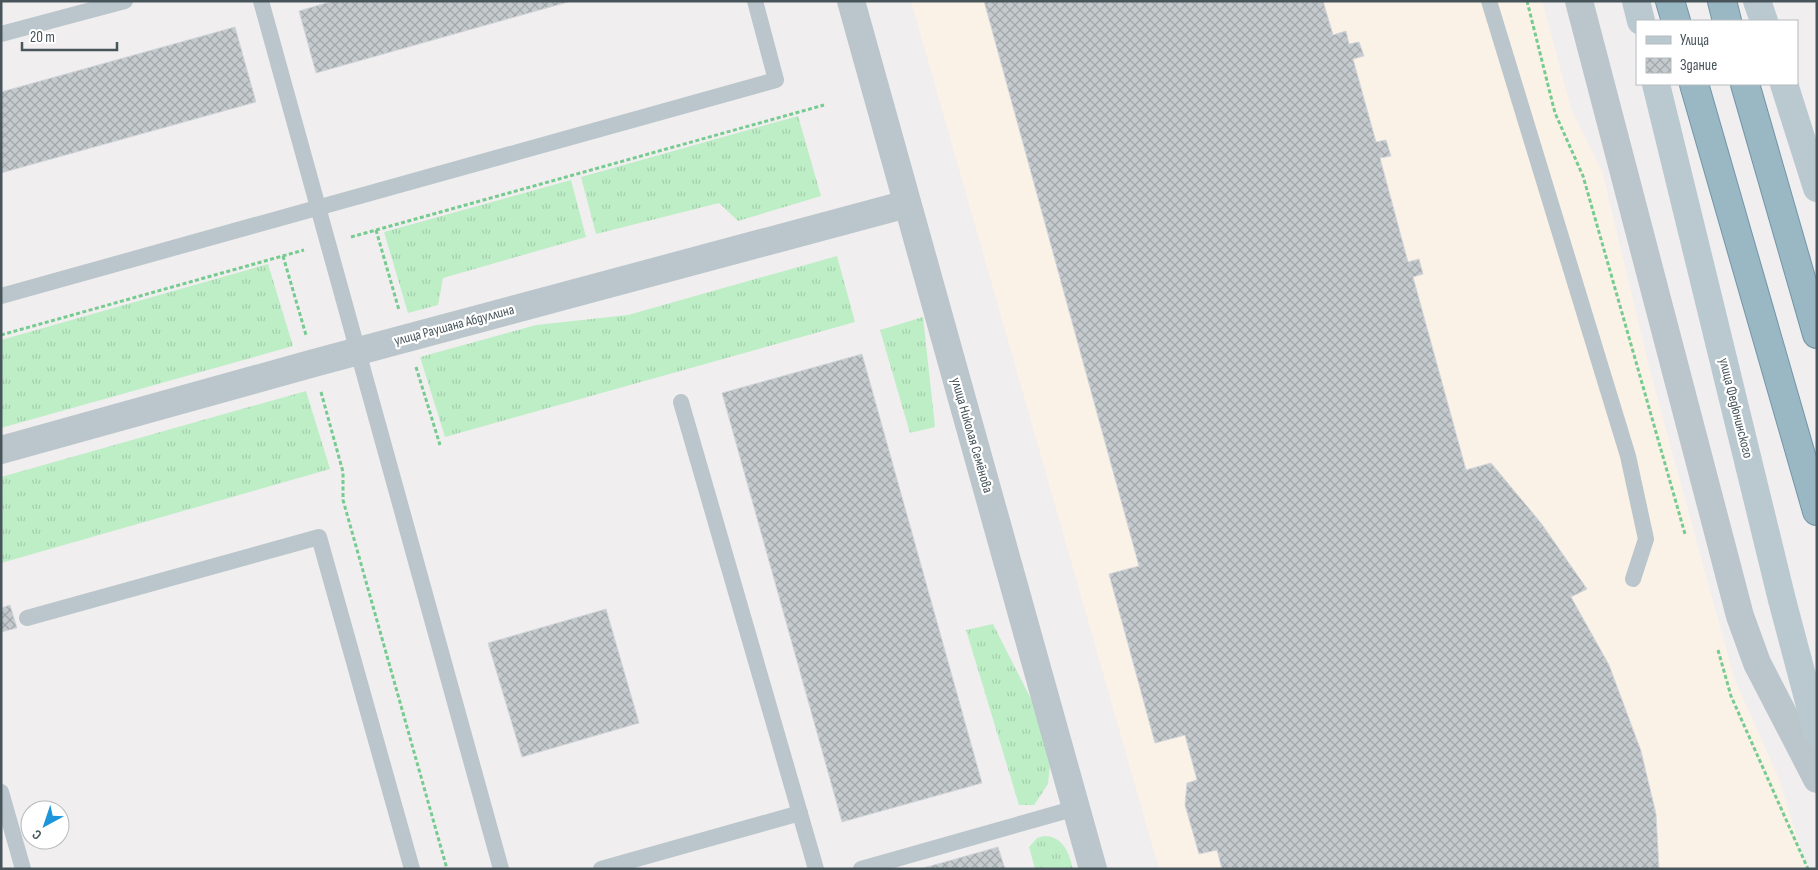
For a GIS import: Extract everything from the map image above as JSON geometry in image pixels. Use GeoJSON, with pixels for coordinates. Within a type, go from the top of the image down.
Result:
{"type":"FeatureCollection","features":[{"type":"Feature","properties":{"kind":"highway"},"geometry":{"type":"LineString","coordinates":[[1670,1],[1676,20]]}},
{"type":"Feature","properties":{"kind":"highway"},"geometry":{"type":"LineString","coordinates":[[1722,1],[1727,20]]}},
{"type":"Feature","properties":{"kind":"highway"},"geometry":{"type":"LineString","coordinates":[[1694,85],[1817,511]]}},
{"type":"Feature","properties":{"kind":"highway"},"geometry":{"type":"LineString","coordinates":[[1745,85],[1817,334]]}},
{"type":"Feature","properties":{"kind":"main road"},"geometry":{"type":"LineString","coordinates":[[1636,1],[1641,20]]}},
{"type":"Feature","properties":{"kind":"main road"},"geometry":{"type":"LineString","coordinates":[[1757,1],[1764,20]]}},
{"type":"Feature","properties":{"kind":"main road","name":"улица Федюнинского"},"geometry":{"type":"LineString","coordinates":[[1656,85],[1782,600],[1817,732]]}},
{"type":"Feature","properties":{"kind":"main road"},"geometry":{"type":"LineString","coordinates":[[1784,85],[1817,188]]}},
{"type":"Feature","properties":{"kind":"street","name":"улица Николая Семёнова"},"geometry":{"type":"LineString","coordinates":[[851,1],[1093,869]]}},
{"type":"Feature","properties":{"kind":"street"},"geometry":{"type":"LineString","coordinates":[[1578,1],[1740,616],[1765,680],[1817,779]]}},
{"type":"Feature","properties":{"kind":"street","name":"улица Раушана Абдуллина"},"geometry":{"type":"LineString","coordinates":[[1,450],[358,351],[907,204]]}},
{"type":"Feature","properties":{"kind":"lane"},"geometry":{"type":"LineString","coordinates":[[261,1],[501,869]]}},
{"type":"Feature","properties":{"kind":"lane"},"geometry":{"type":"LineString","coordinates":[[1,296],[776,80],[754,1]]}},
{"type":"Feature","properties":{"kind":"lane"},"geometry":{"type":"LineString","coordinates":[[1489,1],[1628,456],[1646,539],[1633,579]]}},
{"type":"Feature","properties":{"kind":"lane"},"geometry":{"type":"LineString","coordinates":[[1,34],[116,2]]}},
{"type":"Feature","properties":{"kind":"lane"},"geometry":{"type":"LineString","coordinates":[[681,402],[816,869]]}},
{"type":"Feature","properties":{"kind":"lane"},"geometry":{"type":"LineString","coordinates":[[27,618],[319,537],[412,869]]}},
{"type":"Feature","properties":{"kind":"lane"},"geometry":{"type":"LineString","coordinates":[[1,792],[23,869]]}},
{"type":"Feature","properties":{"kind":"lane"},"geometry":{"type":"LineString","coordinates":[[861,869],[1076,808]]}},
{"type":"Feature","properties":{"kind":"lane"},"geometry":{"type":"LineString","coordinates":[[601,869],[800,813]]}},
{"type":"Feature","properties":{"kind":"path"},"geometry":{"type":"LineString","coordinates":[[1527,1],[1555,113],[1583,176],[1685,536]]}},
{"type":"Feature","properties":{"kind":"path"},"geometry":{"type":"LineString","coordinates":[[1,335],[824,105]]}},
{"type":"Feature","properties":{"kind":"path"},"geometry":{"type":"LineString","coordinates":[[283,256],[343,472],[342,500],[447,869]]}},
{"type":"Feature","properties":{"kind":"path"},"geometry":{"type":"LineString","coordinates":[[1718,649],[1731,696],[1808,869]]}},
{"type":"Feature","properties":{"kind":"shaded area"},"geometry":{"type":"Polygon","coordinates":[[[911,1],[1542,1],[1571,109],[1602,171],[1650,371],[1734,678],[1779,779],[1807,869],[1159,869],[911,1]]]}},
{"type":"Feature","properties":{"kind":"green space"},"geometry":{"type":"Polygon","coordinates":[[[798,116],[821,196],[738,221],[719,203],[596,234],[581,177],[798,116]]]}},
{"type":"Feature","properties":{"kind":"green space"},"geometry":{"type":"Polygon","coordinates":[[[571,180],[586,237],[443,278],[438,305],[408,313],[384,232],[571,180]]]}},
{"type":"Feature","properties":{"kind":"green space"},"geometry":{"type":"Polygon","coordinates":[[[837,256],[855,322],[445,437],[420,357],[536,325],[628,315],[837,256]]]}},
{"type":"Feature","properties":{"kind":"green space"},"geometry":{"type":"Polygon","coordinates":[[[268,264],[293,346],[1,428],[1,340],[268,264]]]}},
{"type":"Feature","properties":{"kind":"green space"},"geometry":{"type":"Polygon","coordinates":[[[923,317],[935,427],[910,433],[880,330],[923,317]]]}},
{"type":"Feature","properties":{"kind":"green space"},"geometry":{"type":"Polygon","coordinates":[[[306,391],[330,469],[1,563],[1,477],[306,391]]]}},
{"type":"Feature","properties":{"kind":"green space"},"geometry":{"type":"Polygon","coordinates":[[[993,624],[1035,707],[1050,764],[1048,784],[1034,805],[1019,805],[966,630],[993,624]]]}},
{"type":"Feature","properties":{"kind":"green space"},"geometry":{"type":"Polygon","coordinates":[[[1044,836],[1056,839],[1064,846],[1073,869],[1035,869],[1029,847],[1037,838],[1044,836]]]}},
{"type":"Feature","properties":{"kind":"building"},"geometry":{"type":"Polygon","coordinates":[[[333,1],[568,2],[316,73],[299,11],[333,1]]]}},
{"type":"Feature","properties":{"kind":"building"},"geometry":{"type":"Polygon","coordinates":[[[984,1],[1323,1],[1333,35],[1346,31],[1349,44],[1359,42],[1364,56],[1353,59],[1376,142],[1386,140],[1391,156],[1380,158],[1408,262],[1419,259],[1423,274],[1413,277],[1466,470],[1491,463],[1541,523],[1587,589],[1571,597],[1609,665],[1641,751],[1656,814],[1659,869],[1222,869],[1217,850],[1199,854],[1185,805],[1187,783],[1197,780],[1185,735],[1155,743],[1109,574],[1139,566],[984,1]]]}},
{"type":"Feature","properties":{"kind":"building"},"geometry":{"type":"Polygon","coordinates":[[[235,27],[256,102],[1,173],[1,92],[235,27]]]}},
{"type":"Feature","properties":{"kind":"building"},"geometry":{"type":"Polygon","coordinates":[[[862,354],[982,783],[842,822],[722,393],[862,354]]]}},
{"type":"Feature","properties":{"kind":"building"},"geometry":{"type":"Polygon","coordinates":[[[10,605],[17,628],[1,632],[1,608],[10,605]]]}},
{"type":"Feature","properties":{"kind":"building"},"geometry":{"type":"Polygon","coordinates":[[[606,609],[639,723],[522,757],[488,643],[606,609]]]}},
{"type":"Feature","properties":{"kind":"building"},"geometry":{"type":"Polygon","coordinates":[[[998,847],[1005,869],[920,869],[998,847]]]}}]}
